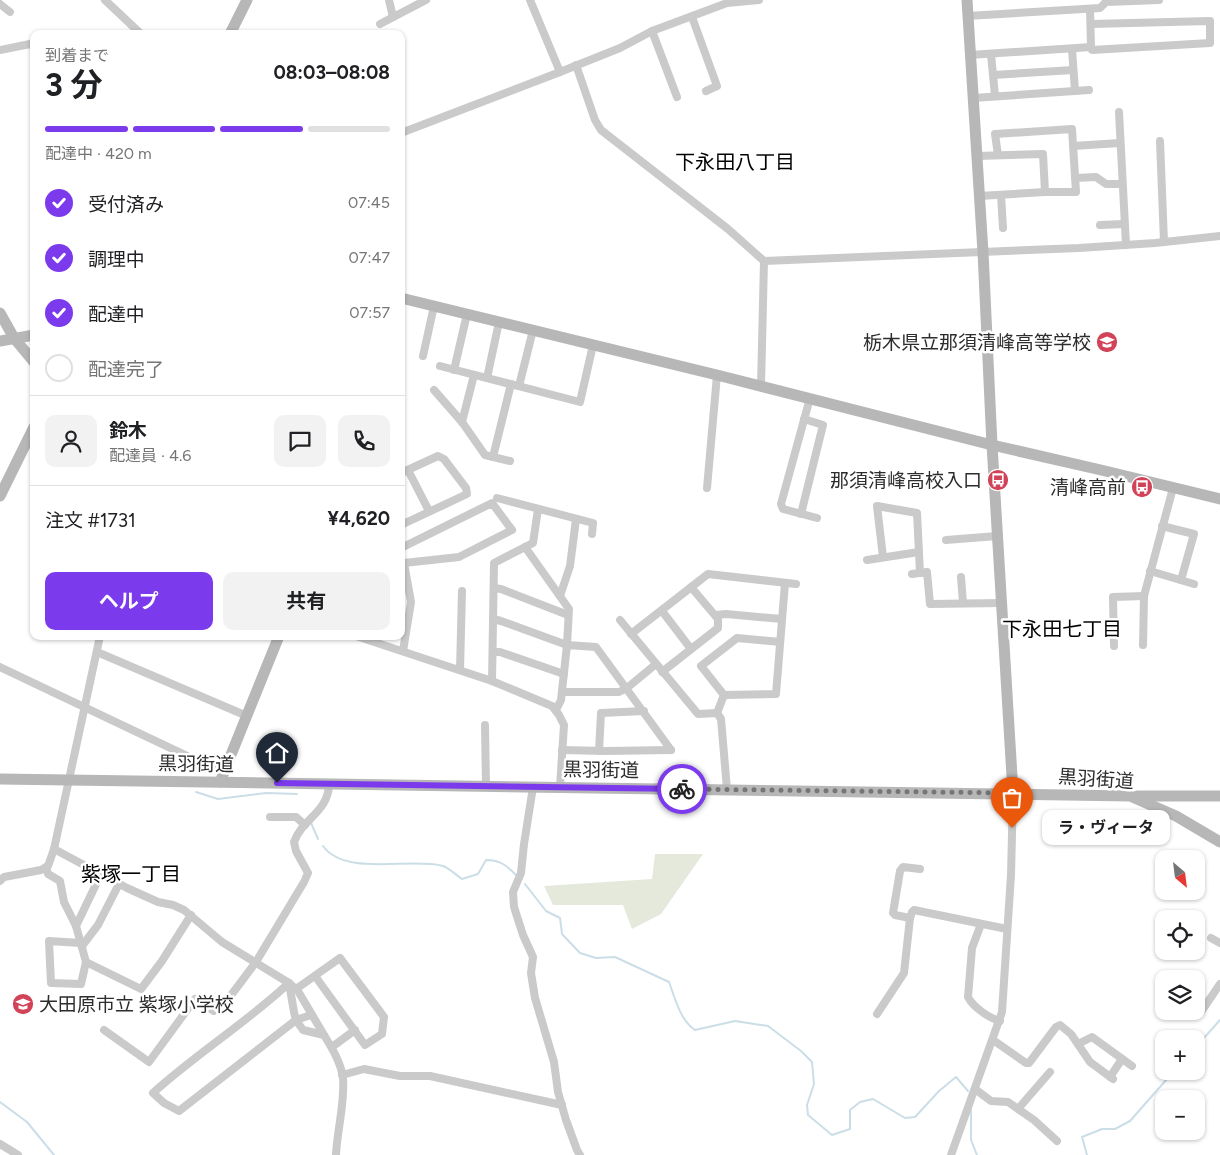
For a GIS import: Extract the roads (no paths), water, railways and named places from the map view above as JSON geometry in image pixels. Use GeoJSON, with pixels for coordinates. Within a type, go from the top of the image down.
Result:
{"type":"FeatureCollection","features":[{"type":"Feature","properties":{"kind":"street"},"geometry":{"type":"LineString","coordinates":[[105,0],[137,30]]}},
{"type":"Feature","properties":{"kind":"street"},"geometry":{"type":"LineString","coordinates":[[232,30],[247,0]]}},
{"type":"Feature","properties":{"kind":"street"},"geometry":{"type":"LineString","coordinates":[[389,0],[393,17]]}},
{"type":"Feature","properties":{"kind":"street"},"geometry":{"type":"LineString","coordinates":[[380,24],[426,0]]}},
{"type":"Feature","properties":{"kind":"street"},"geometry":{"type":"LineString","coordinates":[[530,0],[560,72]]}},
{"type":"Feature","properties":{"kind":"street"},"geometry":{"type":"LineString","coordinates":[[405,131],[560,72],[620,48],[652,31],[727,3],[759,0]]}},
{"type":"Feature","properties":{"kind":"street"},"geometry":{"type":"LineString","coordinates":[[952,1155],[1000,1021],[1004,1000],[1011,876],[1013,793],[967,0]]}},
{"type":"Feature","properties":{"kind":"street"},"geometry":{"type":"LineString","coordinates":[[1067,0],[1067,10]]}},
{"type":"Feature","properties":{"kind":"street"},"geometry":{"type":"LineString","coordinates":[[967,16],[1090,9],[1100,8],[1106,2],[1159,0]]}},
{"type":"Feature","properties":{"kind":"street"},"geometry":{"type":"LineString","coordinates":[[0,4],[10,12]]}},
{"type":"Feature","properties":{"kind":"street"},"geometry":{"type":"LineString","coordinates":[[1090,9],[1092,50],[1210,43],[1210,21],[1091,24]]}},
{"type":"Feature","properties":{"kind":"street"},"geometry":{"type":"LineString","coordinates":[[692,17],[717,86],[706,91]]}},
{"type":"Feature","properties":{"kind":"street"},"geometry":{"type":"LineString","coordinates":[[652,31],[677,98]]}},
{"type":"Feature","properties":{"kind":"street"},"geometry":{"type":"LineString","coordinates":[[0,50],[30,44]]}},
{"type":"Feature","properties":{"kind":"street"},"geometry":{"type":"LineString","coordinates":[[970,55],[1092,47]]}},
{"type":"Feature","properties":{"kind":"street"},"geometry":{"type":"LineString","coordinates":[[1072,49],[1075,91]]}},
{"type":"Feature","properties":{"kind":"street"},"geometry":{"type":"LineString","coordinates":[[992,54],[996,96]]}},
{"type":"Feature","properties":{"kind":"street"},"geometry":{"type":"LineString","coordinates":[[576,65],[595,120],[601,130],[728,229],[764,261],[1126,245],[1220,236]]}},
{"type":"Feature","properties":{"kind":"street"},"geometry":{"type":"LineString","coordinates":[[994,75],[1073,70]]}},
{"type":"Feature","properties":{"kind":"street"},"geometry":{"type":"LineString","coordinates":[[973,98],[1089,90]]}},
{"type":"Feature","properties":{"kind":"street"},"geometry":{"type":"LineString","coordinates":[[1120,112],[1126,245]]}},
{"type":"Feature","properties":{"kind":"street"},"geometry":{"type":"LineString","coordinates":[[979,196],[1076,192],[1072,129],[995,134],[998,155]]}},
{"type":"Feature","properties":{"kind":"street"},"geometry":{"type":"LineString","coordinates":[[1160,141],[1164,242]]}},
{"type":"Feature","properties":{"kind":"street"},"geometry":{"type":"LineString","coordinates":[[1073,146],[1120,143]]}},
{"type":"Feature","properties":{"kind":"street"},"geometry":{"type":"LineString","coordinates":[[977,156],[1043,154],[1045,192]]}},
{"type":"Feature","properties":{"kind":"street"},"geometry":{"type":"LineString","coordinates":[[1075,178],[1096,178],[1106,184],[1122,184]]}},
{"type":"Feature","properties":{"kind":"street"},"geometry":{"type":"LineString","coordinates":[[1001,194],[1003,228]]}},
{"type":"Feature","properties":{"kind":"street"},"geometry":{"type":"LineString","coordinates":[[1100,225],[1124,224]]}},
{"type":"Feature","properties":{"kind":"street"},"geometry":{"type":"LineString","coordinates":[[761,386],[764,261]]}},
{"type":"Feature","properties":{"kind":"street"},"geometry":{"type":"LineString","coordinates":[[405,299],[810,398],[992,445],[1220,499]]}},
{"type":"Feature","properties":{"kind":"street"},"geometry":{"type":"LineString","coordinates":[[423,356],[434,306]]}},
{"type":"Feature","properties":{"kind":"street"},"geometry":{"type":"LineString","coordinates":[[0,313],[14,338],[30,357]]}},
{"type":"Feature","properties":{"kind":"street"},"geometry":{"type":"LineString","coordinates":[[454,370],[467,314]]}},
{"type":"Feature","properties":{"kind":"street"},"geometry":{"type":"LineString","coordinates":[[487,378],[499,322]]}},
{"type":"Feature","properties":{"kind":"street"},"geometry":{"type":"LineString","coordinates":[[493,457],[533,330]]}},
{"type":"Feature","properties":{"kind":"street"},"geometry":{"type":"LineString","coordinates":[[0,341],[30,336]]}},
{"type":"Feature","properties":{"kind":"street"},"geometry":{"type":"LineString","coordinates":[[440,366],[580,402],[593,345]]}},
{"type":"Feature","properties":{"kind":"street"},"geometry":{"type":"LineString","coordinates":[[462,422],[474,375]]}},
{"type":"Feature","properties":{"kind":"street"},"geometry":{"type":"LineString","coordinates":[[707,488],[717,375]]}},
{"type":"Feature","properties":{"kind":"street"},"geometry":{"type":"LineString","coordinates":[[434,390],[462,422],[485,455],[510,461]]}},
{"type":"Feature","properties":{"kind":"street"},"geometry":{"type":"LineString","coordinates":[[810,398],[782,504],[783,509],[817,518]]}},
{"type":"Feature","properties":{"kind":"street"},"geometry":{"type":"LineString","coordinates":[[802,514],[823,425],[804,419]]}},
{"type":"Feature","properties":{"kind":"street"},"geometry":{"type":"LineString","coordinates":[[0,496],[30,436]]}},
{"type":"Feature","properties":{"kind":"street"},"geometry":{"type":"LineString","coordinates":[[405,523],[467,494],[466,488],[444,460],[438,456],[405,471],[429,511]]}},
{"type":"Feature","properties":{"kind":"street"},"geometry":{"type":"LineString","coordinates":[[1143,645],[1144,596],[1173,488]]}},
{"type":"Feature","properties":{"kind":"street"},"geometry":{"type":"LineString","coordinates":[[497,498],[593,523],[592,534]]}},
{"type":"Feature","properties":{"kind":"street"},"geometry":{"type":"LineString","coordinates":[[405,546],[492,504],[512,530],[459,557],[405,563]]}},
{"type":"Feature","properties":{"kind":"street"},"geometry":{"type":"LineString","coordinates":[[883,558],[877,506],[917,513],[919,552],[916,574],[927,572],[930,604],[1002,603]]}},
{"type":"Feature","properties":{"kind":"street"},"geometry":{"type":"LineString","coordinates":[[492,681],[494,652],[494,563],[533,543],[538,509]]}},
{"type":"Feature","properties":{"kind":"street"},"geometry":{"type":"LineString","coordinates":[[560,596],[570,566],[576,519]]}},
{"type":"Feature","properties":{"kind":"street"},"geometry":{"type":"LineString","coordinates":[[1162,526],[1194,534],[1181,580]]}},
{"type":"Feature","properties":{"kind":"street"},"geometry":{"type":"LineString","coordinates":[[946,540],[997,536]]}},
{"type":"Feature","properties":{"kind":"street"},"geometry":{"type":"LineString","coordinates":[[526,547],[569,609],[561,700],[556,710]]}},
{"type":"Feature","properties":{"kind":"street"},"geometry":{"type":"LineString","coordinates":[[867,560],[919,552]]}},
{"type":"Feature","properties":{"kind":"street"},"geometry":{"type":"LineString","coordinates":[[1150,571],[1194,584]]}},
{"type":"Feature","properties":{"kind":"street"},"geometry":{"type":"LineString","coordinates":[[632,634],[708,574],[796,584]]}},
{"type":"Feature","properties":{"kind":"street"},"geometry":{"type":"LineString","coordinates":[[961,577],[964,603]]}},
{"type":"Feature","properties":{"kind":"street"},"geometry":{"type":"LineString","coordinates":[[724,695],[776,694],[785,583]]}},
{"type":"Feature","properties":{"kind":"street"},"geometry":{"type":"LineString","coordinates":[[662,672],[718,628],[716,615],[691,587]]}},
{"type":"Feature","properties":{"kind":"street"},"geometry":{"type":"LineString","coordinates":[[494,588],[568,615]]}},
{"type":"Feature","properties":{"kind":"street"},"geometry":{"type":"LineString","coordinates":[[405,590],[411,602],[405,639]]}},
{"type":"Feature","properties":{"kind":"street"},"geometry":{"type":"LineString","coordinates":[[460,670],[462,591]]}},
{"type":"Feature","properties":{"kind":"street"},"geometry":{"type":"LineString","coordinates":[[1114,646],[1113,597],[1144,596]]}},
{"type":"Feature","properties":{"kind":"street"},"geometry":{"type":"LineString","coordinates":[[662,611],[691,649]]}},
{"type":"Feature","properties":{"kind":"street"},"geometry":{"type":"LineString","coordinates":[[716,615],[726,614],[782,619]]}},
{"type":"Feature","properties":{"kind":"street"},"geometry":{"type":"LineString","coordinates":[[493,620],[501,621],[567,645],[596,647],[671,750],[562,750]]}},
{"type":"Feature","properties":{"kind":"street"},"geometry":{"type":"LineString","coordinates":[[620,620],[698,714],[717,713]]}},
{"type":"Feature","properties":{"kind":"street"},"geometry":{"type":"LineString","coordinates":[[724,695],[701,666],[737,638],[780,642]]}},
{"type":"Feature","properties":{"kind":"street"},"geometry":{"type":"LineString","coordinates":[[0,881],[4,877],[48,866],[54,849],[99,640]]}},
{"type":"Feature","properties":{"kind":"street"},"geometry":{"type":"LineString","coordinates":[[0,667],[85,706],[222,777],[277,640]]}},
{"type":"Feature","properties":{"kind":"street"},"geometry":{"type":"LineString","coordinates":[[369,640],[492,681],[549,704],[556,710],[564,725],[560,787]]}},
{"type":"Feature","properties":{"kind":"street"},"geometry":{"type":"LineString","coordinates":[[403,651],[405,640]]}},
{"type":"Feature","properties":{"kind":"street"},"geometry":{"type":"LineString","coordinates":[[97,652],[247,716]]}},
{"type":"Feature","properties":{"kind":"street"},"geometry":{"type":"LineString","coordinates":[[494,652],[500,652],[564,674]]}},
{"type":"Feature","properties":{"kind":"street"},"geometry":{"type":"LineString","coordinates":[[562,692],[619,692],[656,664]]}},
{"type":"Feature","properties":{"kind":"street"},"geometry":{"type":"LineString","coordinates":[[717,713],[724,695]]}},
{"type":"Feature","properties":{"kind":"street"},"geometry":{"type":"LineString","coordinates":[[599,751],[601,713],[644,712]]}},
{"type":"Feature","properties":{"kind":"street"},"geometry":{"type":"LineString","coordinates":[[717,713],[721,719],[727,789]]}},
{"type":"Feature","properties":{"kind":"street"},"geometry":{"type":"LineString","coordinates":[[485,725],[486,786]]}},
{"type":"Feature","properties":{"kind":"street","name":"黒羽街道"},"geometry":{"type":"LineString","coordinates":[[0,779],[69,780],[222,777],[328,785],[1130,796],[1176,816],[1220,842]]}},
{"type":"Feature","properties":{"kind":"street"},"geometry":{"type":"LineString","coordinates":[[104,1030],[149,1062],[195,999],[214,1011],[222,1006],[256,962],[304,882],[308,873],[296,851],[294,842],[305,825],[326,800],[328,785]]}},
{"type":"Feature","properties":{"kind":"street"},"geometry":{"type":"LineString","coordinates":[[533,787],[521,873],[513,892],[514,907],[523,935],[533,957],[531,973],[535,998],[554,1062],[558,1092],[580,1155]]}},
{"type":"Feature","properties":{"kind":"street"},"geometry":{"type":"LineString","coordinates":[[1130,796],[1220,796]]}},
{"type":"Feature","properties":{"kind":"street"},"geometry":{"type":"LineString","coordinates":[[270,817],[296,817],[305,825]]}},
{"type":"Feature","properties":{"kind":"street"},"geometry":{"type":"LineString","coordinates":[[54,849],[119,884],[158,902],[173,905],[184,910],[222,942],[289,983],[296,990],[332,1047],[342,1076],[341,1112],[336,1155]]}},
{"type":"Feature","properties":{"kind":"street"},"geometry":{"type":"LineString","coordinates":[[46,867],[48,874],[60,881],[64,902],[76,926],[82,944],[86,962],[81,984],[51,983],[49,941],[82,944]]}},
{"type":"Feature","properties":{"kind":"street"},"geometry":{"type":"LineString","coordinates":[[910,918],[893,913],[900,871],[903,867],[920,869]]}},
{"type":"Feature","properties":{"kind":"street"},"geometry":{"type":"LineString","coordinates":[[76,926],[101,874]]}},
{"type":"Feature","properties":{"kind":"street"},"geometry":{"type":"LineString","coordinates":[[82,944],[98,924],[119,884]]}},
{"type":"Feature","properties":{"kind":"street"},"geometry":{"type":"LineString","coordinates":[[877,1014],[904,973],[912,912],[917,910],[1007,929]]}},
{"type":"Feature","properties":{"kind":"street"},"geometry":{"type":"LineString","coordinates":[[86,962],[141,989],[162,961],[191,915]]}},
{"type":"Feature","properties":{"kind":"street"},"geometry":{"type":"LineString","coordinates":[[981,924],[972,948],[968,998],[970,1002],[985,1013],[1000,1021]]}},
{"type":"Feature","properties":{"kind":"street"},"geometry":{"type":"LineString","coordinates":[[1211,938],[1220,943]]}},
{"type":"Feature","properties":{"kind":"street"},"geometry":{"type":"LineString","coordinates":[[296,990],[340,958],[384,1017],[382,1034],[365,1045],[316,976]]}},
{"type":"Feature","properties":{"kind":"street"},"geometry":{"type":"LineString","coordinates":[[289,983],[265,1005],[172,1076],[153,1093],[164,1103],[179,1111],[296,1020],[311,1015]]}},
{"type":"Feature","properties":{"kind":"street"},"geometry":{"type":"LineString","coordinates":[[289,983],[296,1020],[303,1030],[324,1036]]}},
{"type":"Feature","properties":{"kind":"street"},"geometry":{"type":"LineString","coordinates":[[1205,1006],[1220,984]]}},
{"type":"Feature","properties":{"kind":"street"},"geometry":{"type":"LineString","coordinates":[[993,1040],[1026,1064],[1031,1062],[1058,1025],[1063,1026],[1072,1034],[1090,1062],[1111,1078],[1122,1059]]}},
{"type":"Feature","properties":{"kind":"street"},"geometry":{"type":"LineString","coordinates":[[332,1047],[355,1030]]}},
{"type":"Feature","properties":{"kind":"street"},"geometry":{"type":"LineString","coordinates":[[1078,1044],[1092,1037],[1132,1066]]}},
{"type":"Feature","properties":{"kind":"street"},"geometry":{"type":"LineString","coordinates":[[342,1076],[364,1069],[400,1076],[430,1076],[562,1105]]}},
{"type":"Feature","properties":{"kind":"street"},"geometry":{"type":"LineString","coordinates":[[1018,1109],[1050,1072]]}},
{"type":"Feature","properties":{"kind":"street"},"geometry":{"type":"LineString","coordinates":[[975,1089],[991,1102],[1008,1102],[1034,1120],[1057,1141]]}},
{"type":"Feature","properties":{"kind":"street"},"geometry":{"type":"LineString","coordinates":[[0,1144],[18,1155]]}},
{"type":"Feature","properties":{"kind":"waterway"},"geometry":{"type":"LineString","coordinates":[[196,792],[218,799],[266,793],[297,794]]}},
{"type":"Feature","properties":{"kind":"waterway"},"geometry":{"type":"LineString","coordinates":[[311,823],[318,839]]}},
{"type":"Feature","properties":{"kind":"waterway"},"geometry":{"type":"LineString","coordinates":[[323,846],[333,855],[347,861],[362,864],[414,863],[443,866],[462,879],[478,874],[486,860],[491,860],[503,864],[517,876]]}},
{"type":"Feature","properties":{"kind":"waterway"},"geometry":{"type":"LineString","coordinates":[[525,884],[546,911],[560,918],[562,934],[580,953],[596,958],[615,957],[669,982],[685,1021],[695,1030],[735,1021],[768,1026],[801,1051],[812,1062],[814,1084],[807,1105],[808,1115],[832,1135],[850,1129],[850,1110],[860,1102],[873,1099],[905,1118],[915,1117],[939,1091],[956,1077],[968,1091]]}},
{"type":"Feature","properties":{"kind":"waterway"},"geometry":{"type":"LineString","coordinates":[[1205,1037],[1220,1020]]}},
{"type":"Feature","properties":{"kind":"waterway"},"geometry":{"type":"LineString","coordinates":[[1087,1155],[1082,1137],[1102,1129],[1115,1129],[1130,1121],[1166,1080]]}},
{"type":"Feature","properties":{"kind":"waterway"},"geometry":{"type":"LineString","coordinates":[[0,1102],[27,1122],[54,1155]]}},
{"type":"Feature","properties":{"kind":"waterway"},"geometry":{"type":"LineString","coordinates":[[971,1109],[971,1140],[977,1155]]}},
{"type":"Feature","properties":{"kind":"place","name":"栃木県立那須清峰高等学校"},"geometry":{"type":"Point","coordinates":[1107,342]}},
{"type":"Feature","properties":{"kind":"place","name":"那須清峰高校入口"},"geometry":{"type":"Point","coordinates":[998,480]}},
{"type":"Feature","properties":{"kind":"place","name":"清峰高前"},"geometry":{"type":"Point","coordinates":[1142,487]}},
{"type":"Feature","properties":{"kind":"place","name":"ラ・ヴィータ"},"geometry":{"type":"Point","coordinates":[1012,828]}},
{"type":"Feature","properties":{"kind":"place","name":"大田原市立 紫塚小学校"},"geometry":{"type":"Point","coordinates":[23,1004]}},
{"type":"Feature","properties":{"kind":"district","name":"下永田八丁目"},"geometry":{"type":"Point","coordinates":[735,162]}},
{"type":"Feature","properties":{"kind":"district","name":"下永田七丁目"},"geometry":{"type":"Point","coordinates":[1062,629]}},
{"type":"Feature","properties":{"kind":"district","name":"紫塚一丁目"},"geometry":{"type":"Point","coordinates":[131,874]}}]}
